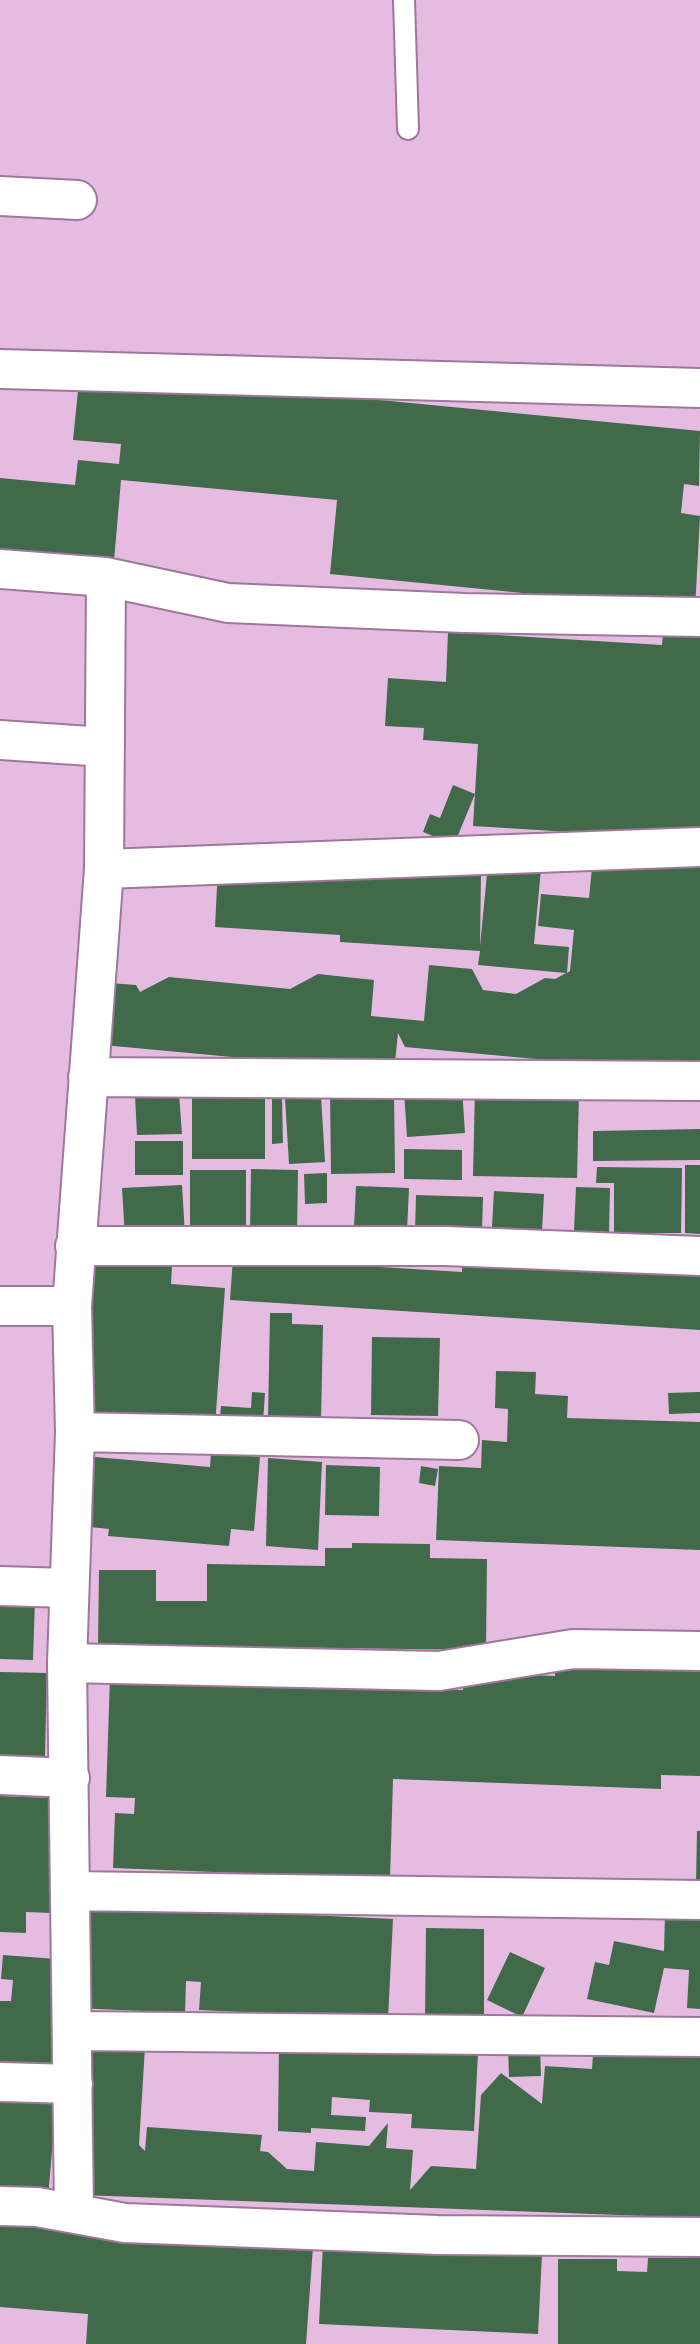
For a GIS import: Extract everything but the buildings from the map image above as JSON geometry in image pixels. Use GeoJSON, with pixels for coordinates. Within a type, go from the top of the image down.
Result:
{"type":"FeatureCollection","features":[{"type":"Feature","properties":{"kind":"street"},"geometry":{"type":"LineString","coordinates":[[0,196],[77,200]]}},
{"type":"Feature","properties":{"kind":"street"},"geometry":{"type":"LineString","coordinates":[[0,369],[700,388]]}},
{"type":"Feature","properties":{"kind":"street"},"geometry":{"type":"LineString","coordinates":[[0,569],[106,577],[228,603],[464,613],[700,617]]}},
{"type":"Feature","properties":{"kind":"street"},"geometry":{"type":"LineString","coordinates":[[74,2213],[67,1663],[75,1432],[72,1306],[104,869],[106,577]]}},
{"type":"Feature","properties":{"kind":"street"},"geometry":{"type":"LineString","coordinates":[[0,740],[105,747]]}},
{"type":"Feature","properties":{"kind":"street"},"geometry":{"type":"LineString","coordinates":[[104,869],[700,847]]}},
{"type":"Feature","properties":{"kind":"street"},"geometry":{"type":"LineString","coordinates":[[88,1077],[700,1081]]}},
{"type":"Feature","properties":{"kind":"street"},"geometry":{"type":"LineString","coordinates":[[75,1246],[445,1246],[700,1256]]}},
{"type":"Feature","properties":{"kind":"street"},"geometry":{"type":"LineString","coordinates":[[0,1306],[72,1306]]}},
{"type":"Feature","properties":{"kind":"street"},"geometry":{"type":"LineString","coordinates":[[75,1432],[459,1440]]}},
{"type":"Feature","properties":{"kind":"street"},"geometry":{"type":"LineString","coordinates":[[0,1586],[68,1588]]}},
{"type":"Feature","properties":{"kind":"street"},"geometry":{"type":"LineString","coordinates":[[67,1663],[439,1671],[573,1649],[700,1651]]}},
{"type":"Feature","properties":{"kind":"street"},"geometry":{"type":"LineString","coordinates":[[0,1775],[70,1778]]}},
{"type":"Feature","properties":{"kind":"street"},"geometry":{"type":"LineString","coordinates":[[71,1891],[700,1900]]}},
{"type":"Feature","properties":{"kind":"street"},"geometry":{"type":"LineString","coordinates":[[73,2031],[700,2037]]}},
{"type":"Feature","properties":{"kind":"street"},"geometry":{"type":"LineString","coordinates":[[0,2082],[73,2084]]}},
{"type":"Feature","properties":{"kind":"street"},"geometry":{"type":"LineString","coordinates":[[0,2206],[74,2213],[125,2223],[438,2235],[700,2237]]}},
{"type":"Feature","properties":{"kind":"lane"},"geometry":{"type":"LineString","coordinates":[[404,0],[408,129]]}}]}
